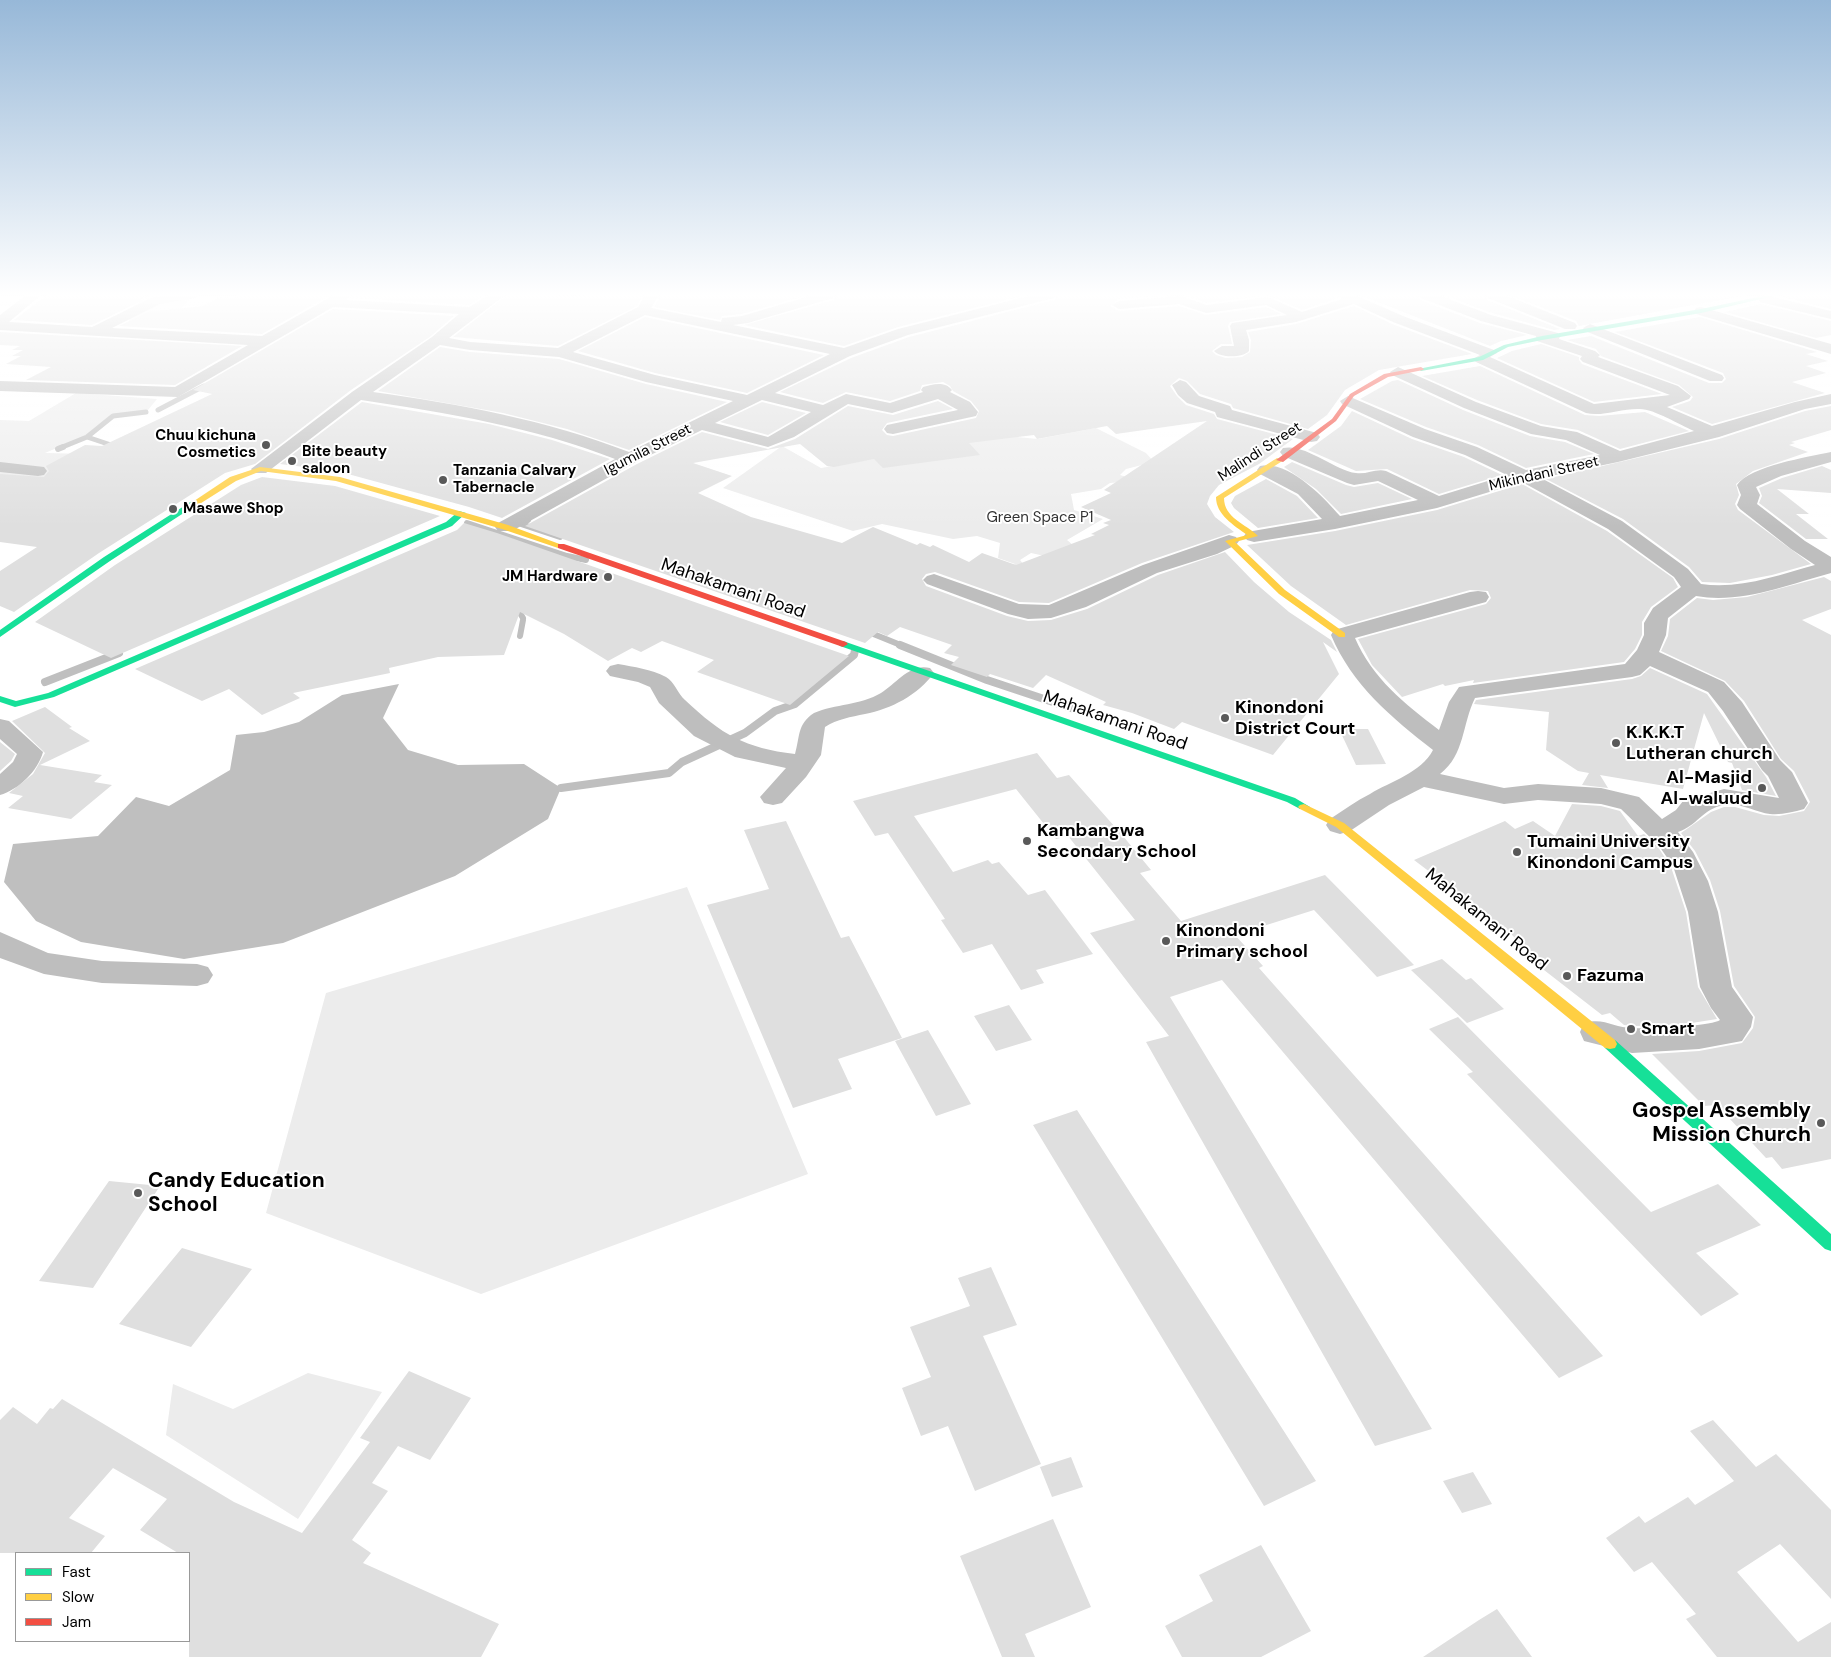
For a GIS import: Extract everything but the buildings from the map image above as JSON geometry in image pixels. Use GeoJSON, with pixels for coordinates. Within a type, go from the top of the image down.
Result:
{"type":"FeatureCollection","features":[{"type":"Feature","properties":{"kind":"street"},"geometry":{"type":"LineString","coordinates":[[0,386],[178,392],[211,372]]}},
{"type":"Feature","properties":{"kind":"street"},"geometry":{"type":"LineString","coordinates":[[0,634],[107,559],[216,488],[260,469],[391,372]]}},
{"type":"Feature","properties":{"kind":"street"},"geometry":{"type":"LineString","coordinates":[[628,372],[652,379],[825,411]]}},
{"type":"Feature","properties":{"kind":"street","name":"Igumila Street"},"geometry":{"type":"LineString","coordinates":[[505,527],[630,458],[807,372]]}},
{"type":"Feature","properties":{"kind":"street"},"geometry":{"type":"LineString","coordinates":[[1348,399],[1386,375],[1397,372]]}},
{"type":"Feature","properties":{"kind":"street"},"geometry":{"type":"LineString","coordinates":[[1399,372],[1491,413],[1537,430],[1571,436],[1618,457]]}},
{"type":"Feature","properties":{"kind":"street"},"geometry":{"type":"LineString","coordinates":[[1518,372],[1592,409],[1622,404],[1667,402],[1682,396],[1672,389],[1625,372]]}},
{"type":"Feature","properties":{"kind":"street"},"geometry":{"type":"LineString","coordinates":[[1701,372],[1716,378]]}},
{"type":"Feature","properties":{"kind":"street"},"geometry":{"type":"LineString","coordinates":[[1180,384],[1192,400],[1224,410],[1223,414],[1311,437]]}},
{"type":"Feature","properties":{"kind":"street"},"geometry":{"type":"LineString","coordinates":[[700,424],[768,442],[775,442],[786,433],[849,398],[894,408],[908,401],[931,395],[933,394],[930,390],[938,388],[944,390],[941,393],[947,398],[964,405],[970,412],[893,429]]}},
{"type":"Feature","properties":{"kind":"street"},"geometry":{"type":"LineString","coordinates":[[358,395],[435,405],[484,416],[577,438],[630,458]]}},
{"type":"Feature","properties":{"kind":"street"},"geometry":{"type":"LineString","coordinates":[[1348,399],[1419,433],[1471,451],[1524,476],[1598,515],[1627,533],[1681,573],[1689,580],[1692,589]]}},
{"type":"Feature","properties":{"kind":"street","name":"Malindi Street"},"geometry":{"type":"LineString","coordinates":[[1254,536],[1224,512],[1218,503],[1220,497],[1227,491],[1266,470],[1334,420],[1348,399]]}},
{"type":"Feature","properties":{"kind":"street","name":"Mikindani Street"},"geometry":{"type":"LineString","coordinates":[[1254,536],[1335,523],[1437,502],[1524,476],[1618,457],[1713,433],[1801,405],[1831,399]]}},
{"type":"Feature","properties":{"kind":"street"},"geometry":{"type":"LineString","coordinates":[[1646,404],[1713,433]]}},
{"type":"Feature","properties":{"kind":"street"},"geometry":{"type":"LineString","coordinates":[[1289,452],[1354,479],[1380,475],[1437,502]]}},
{"type":"Feature","properties":{"kind":"street"},"geometry":{"type":"LineString","coordinates":[[1831,457],[1752,480],[1746,485],[1752,494],[1752,498],[1747,505],[1798,545],[1831,567]]}},
{"type":"Feature","properties":{"kind":"street"},"geometry":{"type":"LineString","coordinates":[[0,467],[38,471]]}},
{"type":"Feature","properties":{"kind":"street","name":"Mahakamani Road"},"geometry":{"type":"LineString","coordinates":[[260,469],[337,479],[505,527],[1291,800],[1340,825],[1596,1032],[1830,1242]]}},
{"type":"Feature","properties":{"kind":"street"},"geometry":{"type":"LineString","coordinates":[[1266,470],[1294,482],[1311,494],[1335,523]]}},
{"type":"Feature","properties":{"kind":"street"},"geometry":{"type":"LineString","coordinates":[[0,700],[15,704],[51,696],[449,524],[462,514]]}},
{"type":"Feature","properties":{"kind":"street"},"geometry":{"type":"LineString","coordinates":[[934,580],[1028,612],[1050,612],[1152,569],[1213,550],[1229,541],[1254,536]]}},
{"type":"Feature","properties":{"kind":"street"},"geometry":{"type":"LineString","coordinates":[[1229,541],[1270,583],[1342,636],[1346,649],[1366,677],[1400,710],[1447,748]]}},
{"type":"Feature","properties":{"kind":"street"},"geometry":{"type":"LineString","coordinates":[[1340,825],[1380,799],[1420,778],[1440,762],[1447,748],[1463,695],[1468,692],[1632,670],[1642,663],[1655,634],[1655,624],[1660,616],[1673,601],[1692,589],[1716,593],[1748,588],[1831,567]]}},
{"type":"Feature","properties":{"kind":"street"},"geometry":{"type":"LineString","coordinates":[[1342,636],[1478,597]]}},
{"type":"Feature","properties":{"kind":"street"},"geometry":{"type":"LineString","coordinates":[[1646,655],[1716,687],[1729,702],[1771,765],[1779,772],[1795,803],[1775,806],[1752,803],[1733,796],[1716,799],[1693,807],[1688,816],[1673,826],[1657,829]]}},
{"type":"Feature","properties":{"kind":"street"},"geometry":{"type":"LineString","coordinates":[[618,671],[645,676],[660,683],[668,698],[703,731],[744,752],[765,758],[803,763]]}},
{"type":"Feature","properties":{"kind":"street"},"geometry":{"type":"LineString","coordinates":[[773,797],[803,763],[808,754],[811,730],[815,722],[844,711],[881,702],[902,690],[922,673]]}},
{"type":"Feature","properties":{"kind":"street"},"geometry":{"type":"LineString","coordinates":[[0,726],[30,752],[29,759],[24,766],[0,787]]}},
{"type":"Feature","properties":{"kind":"street"},"geometry":{"type":"LineString","coordinates":[[1420,778],[1504,796],[1538,792],[1601,796],[1630,803],[1669,838],[1690,869],[1704,924],[1713,978],[1722,1000],[1737,1017],[1735,1027],[1730,1032],[1699,1037],[1669,1037],[1632,1041],[1596,1032]]}},
{"type":"Feature","properties":{"kind":"street"},"geometry":{"type":"LineString","coordinates":[[0,943],[44,963],[102,972],[197,975]]}},
{"type":"Feature","properties":{"kind":"green space"},"geometry":{"type":"Polygon","coordinates":[[[76,393],[157,399],[148,410],[109,417],[85,436],[45,453],[88,454],[119,461],[0,487],[0,420],[29,421],[76,393]]]}},
{"type":"Feature","properties":{"kind":"green space","name":"Green Space P1"},"geometry":{"type":"Polygon","coordinates":[[[1096,428],[1146,453],[1154,462],[1126,469],[1120,475],[1127,477],[1121,482],[1110,483],[1101,489],[1071,494],[1074,510],[1103,519],[1067,540],[1073,545],[1054,558],[1031,553],[1020,560],[1028,570],[1000,579],[1015,564],[998,558],[1000,543],[977,536],[953,539],[882,524],[853,531],[723,488],[782,446],[821,468],[1006,436],[1038,439],[1096,428]]]}},
{"type":"Feature","properties":{"kind":"green space"},"geometry":{"type":"Polygon","coordinates":[[[687,887],[808,1174],[481,1294],[266,1213],[326,993],[687,887]]]}},
{"type":"Feature","properties":{"kind":"green space"},"geometry":{"type":"Polygon","coordinates":[[[308,1373],[382,1392],[298,1519],[166,1435],[173,1384],[233,1409],[308,1373]]]}},
{"type":"Feature","properties":{"kind":"shaded area"},"geometry":{"type":"Polygon","coordinates":[[[399,684],[383,718],[408,750],[458,765],[524,764],[561,788],[548,819],[455,876],[283,943],[184,959],[81,942],[36,921],[4,882],[13,844],[98,836],[136,797],[169,806],[230,770],[236,735],[264,732],[299,722],[342,695],[399,684]]]}},
{"type":"Feature","properties":{"kind":"waterway"},"geometry":{"type":"LineString","coordinates":[[158,410],[204,386]]}},
{"type":"Feature","properties":{"kind":"waterway"},"geometry":{"type":"LineString","coordinates":[[87,437],[113,416],[146,412]]}},
{"type":"Feature","properties":{"kind":"waterway"},"geometry":{"type":"LineString","coordinates":[[60,448],[87,437]]}},
{"type":"Feature","properties":{"kind":"waterway"},"geometry":{"type":"LineString","coordinates":[[87,437],[117,447]]}},
{"type":"Feature","properties":{"kind":"waterway"},"geometry":{"type":"LineString","coordinates":[[58,449],[63,447]]}},
{"type":"Feature","properties":{"kind":"waterway"},"geometry":{"type":"LineString","coordinates":[[528,520],[521,524],[560,537]]}},
{"type":"Feature","properties":{"kind":"waterway"},"geometry":{"type":"LineString","coordinates":[[467,523],[567,556],[586,560]]}},
{"type":"Feature","properties":{"kind":"waterway"},"geometry":{"type":"LineString","coordinates":[[514,603],[523,618]]}},
{"type":"Feature","properties":{"kind":"waterway"},"geometry":{"type":"LineString","coordinates":[[520,636],[523,620]]}},
{"type":"Feature","properties":{"kind":"waterway"},"geometry":{"type":"LineString","coordinates":[[863,634],[871,633],[903,646]]}},
{"type":"Feature","properties":{"kind":"waterway"},"geometry":{"type":"LineString","coordinates":[[900,645],[987,680],[1080,711]]}},
{"type":"Feature","properties":{"kind":"waterway"},"geometry":{"type":"LineString","coordinates":[[561,788],[669,773],[682,762],[745,733],[775,711],[795,704],[854,655],[855,650]]}},
{"type":"Feature","properties":{"kind":"waterway"},"geometry":{"type":"LineString","coordinates":[[45,682],[119,653]]}},
{"type":"Feature","properties":{"kind":"traffic: fast"},"geometry":{"type":"LineString","coordinates":[[0,634],[107,559],[195,503]]}},
{"type":"Feature","properties":{"kind":"traffic: fast"},"geometry":{"type":"LineString","coordinates":[[0,699],[15,704],[51,695],[449,524],[462,513]]}},
{"type":"Feature","properties":{"kind":"traffic: fast"},"geometry":{"type":"LineString","coordinates":[[843,644],[1291,800],[1304,807]]}},
{"type":"Feature","properties":{"kind":"traffic: fast"},"geometry":{"type":"LineString","coordinates":[[1610,1044],[1831,1244]]}},
{"type":"Feature","properties":{"kind":"traffic: slow"},"geometry":{"type":"LineString","coordinates":[[1280,460],[1220,497],[1222,509],[1226,514],[1254,536],[1229,541],[1282,592],[1342,635]]}},
{"type":"Feature","properties":{"kind":"traffic: slow"},"geometry":{"type":"LineString","coordinates":[[195,503],[233,479],[260,469],[337,479],[505,527],[561,546]]}},
{"type":"Feature","properties":{"kind":"traffic: slow"},"geometry":{"type":"LineString","coordinates":[[1304,807],[1340,825],[1610,1044]]}},
{"type":"Feature","properties":{"kind":"traffic: jam"},"geometry":{"type":"LineString","coordinates":[[1280,460],[1334,420],[1352,395],[1386,375],[1402,372]]}},
{"type":"Feature","properties":{"kind":"traffic: jam"},"geometry":{"type":"LineString","coordinates":[[561,546],[843,644]]}},
{"type":"Feature","properties":{"kind":"place","name":"Chuu kichuna Cosmetics"},"geometry":{"type":"Point","coordinates":[266,445]}},
{"type":"Feature","properties":{"kind":"place","name":"Bite beauty saloon"},"geometry":{"type":"Point","coordinates":[292,461]}},
{"type":"Feature","properties":{"kind":"place","name":"Tanzania Calvary Tabernacle"},"geometry":{"type":"Point","coordinates":[443,480]}},
{"type":"Feature","properties":{"kind":"place","name":"Masawe Shop"},"geometry":{"type":"Point","coordinates":[173,509]}},
{"type":"Feature","properties":{"kind":"place","name":"JM Hardware"},"geometry":{"type":"Point","coordinates":[608,577]}},
{"type":"Feature","properties":{"kind":"place","name":"Kinondoni District Court"},"geometry":{"type":"Point","coordinates":[1225,718]}},
{"type":"Feature","properties":{"kind":"place","name":"K.K.K.T Lutheran church"},"geometry":{"type":"Point","coordinates":[1616,743]}},
{"type":"Feature","properties":{"kind":"place","name":"Al-Masjid Al-waluud"},"geometry":{"type":"Point","coordinates":[1762,788]}},
{"type":"Feature","properties":{"kind":"place","name":"Kambangwa Secondary School"},"geometry":{"type":"Point","coordinates":[1027,841]}},
{"type":"Feature","properties":{"kind":"place","name":"Tumaini University Kinondoni Campus"},"geometry":{"type":"Point","coordinates":[1517,852]}},
{"type":"Feature","properties":{"kind":"place","name":"Kinondoni Primary school"},"geometry":{"type":"Point","coordinates":[1166,941]}},
{"type":"Feature","properties":{"kind":"place","name":"Fazuma"},"geometry":{"type":"Point","coordinates":[1567,976]}},
{"type":"Feature","properties":{"kind":"place","name":"Smart"},"geometry":{"type":"Point","coordinates":[1631,1029]}},
{"type":"Feature","properties":{"kind":"place","name":"Gospel Assembly Mission Church"},"geometry":{"type":"Point","coordinates":[1821,1123]}},
{"type":"Feature","properties":{"kind":"place","name":"Candy Education School"},"geometry":{"type":"Point","coordinates":[138,1193]}}]}
